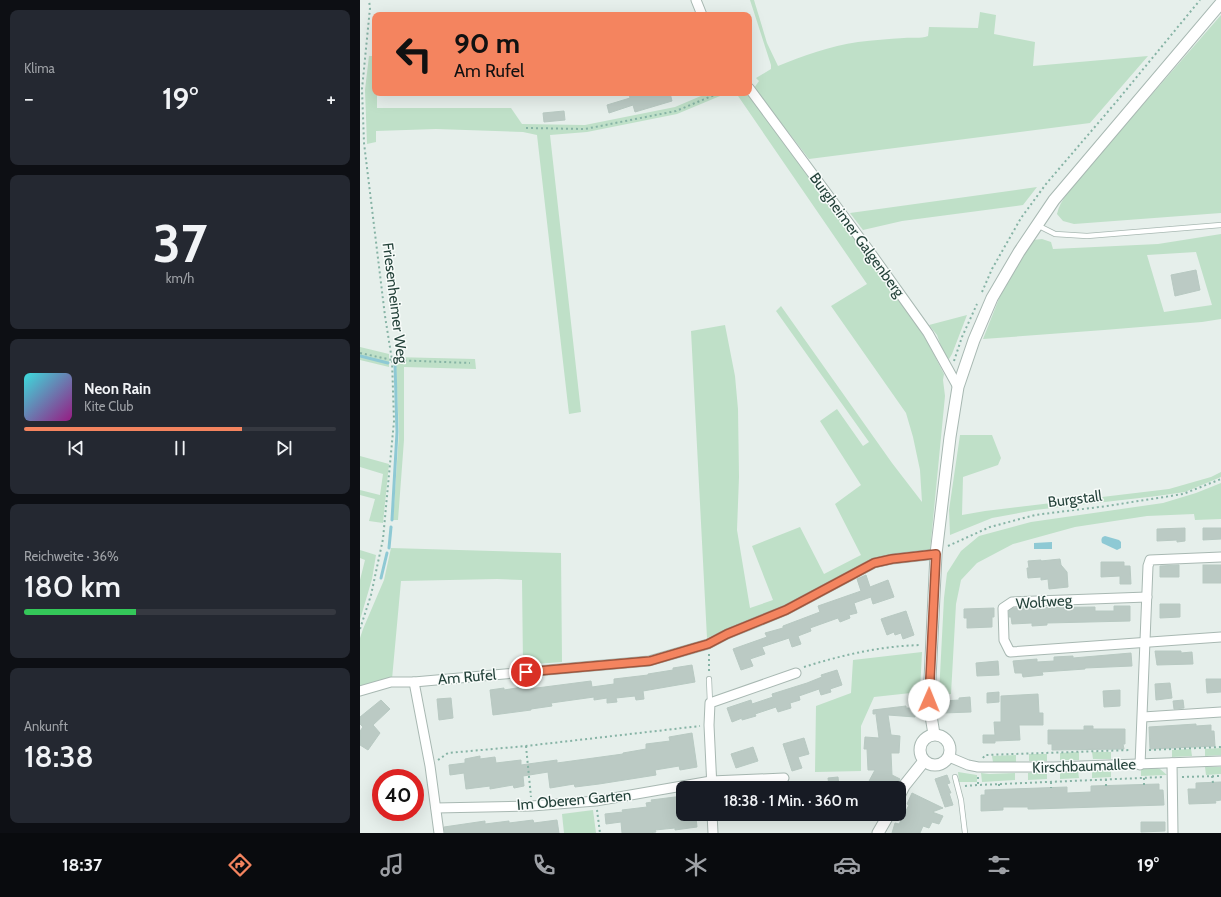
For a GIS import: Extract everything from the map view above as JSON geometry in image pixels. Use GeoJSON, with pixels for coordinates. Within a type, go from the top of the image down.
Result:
{"type":"FeatureCollection","features":[{"type":"Feature","properties":{"kind":"street"},"geometry":{"type":"LineString","coordinates":[[696,0],[701,12]]}},
{"type":"Feature","properties":{"kind":"street"},"geometry":{"type":"LineString","coordinates":[[934,734],[929,700],[936,554],[950,437],[958,387],[974,340],[992,298],[1019,252],[1054,200],[1221,3]]}},
{"type":"Feature","properties":{"kind":"street","name":"Burgheimer Galgenberg"},"geometry":{"type":"LineString","coordinates":[[752,92],[928,333],[958,387]]}},
{"type":"Feature","properties":{"kind":"street","name":"Am Rufel"},"geometry":{"type":"LineString","coordinates":[[360,691],[391,682],[414,682],[650,661],[708,644],[727,634],[786,610],[874,563],[892,559],[936,554]]}},
{"type":"Feature","properties":{"kind":"street"},"geometry":{"type":"LineString","coordinates":[[1140,764],[1148,566],[1150,560],[1221,557]]}},
{"type":"Feature","properties":{"kind":"street","name":"Wolfweg"},"geometry":{"type":"LineString","coordinates":[[1145,642],[1010,652],[1004,640],[1003,608],[1012,602],[1147,597]]}},
{"type":"Feature","properties":{"kind":"street"},"geometry":{"type":"LineString","coordinates":[[1145,642],[1221,637]]}},
{"type":"Feature","properties":{"kind":"street"},"geometry":{"type":"LineString","coordinates":[[712,781],[709,725],[710,703],[796,673]]}},
{"type":"Feature","properties":{"kind":"street"},"geometry":{"type":"LineString","coordinates":[[414,682],[430,766],[439,833]]}},
{"type":"Feature","properties":{"kind":"street"},"geometry":{"type":"LineString","coordinates":[[1143,717],[1221,712]]}},
{"type":"Feature","properties":{"kind":"street"},"geometry":{"type":"LineString","coordinates":[[934,734],[943,736],[949,743],[949,757],[938,765],[929,764],[924,761],[920,752],[920,745],[926,737],[934,734]]}},
{"type":"Feature","properties":{"kind":"street","name":"Kirschbaumallee"},"geometry":{"type":"LineString","coordinates":[[949,757],[968,765],[978,767],[1033,768],[1221,761]]}},
{"type":"Feature","properties":{"kind":"street"},"geometry":{"type":"LineString","coordinates":[[906,784],[924,761]]}},
{"type":"Feature","properties":{"kind":"street"},"geometry":{"type":"LineString","coordinates":[[1172,763],[1173,833]]}},
{"type":"Feature","properties":{"kind":"street","name":"Im Oberen Garten"},"geometry":{"type":"LineString","coordinates":[[753,781],[784,778]]}},
{"type":"Feature","properties":{"kind":"street","name":"Im Oberen Garten"},"geometry":{"type":"LineString","coordinates":[[436,808],[532,806],[596,801],[676,790]]}},
{"type":"Feature","properties":{"kind":"street"},"geometry":{"type":"LineString","coordinates":[[712,821],[712,833]]}},
{"type":"Feature","properties":{"kind":"street"},"geometry":{"type":"LineString","coordinates":[[878,833],[885,821]]}},
{"type":"Feature","properties":{"kind":"lane"},"geometry":{"type":"LineString","coordinates":[[1037,225],[1055,234],[1087,236],[1221,224]]}},
{"type":"Feature","properties":{"kind":"lane"},"geometry":{"type":"LineString","coordinates":[[709,678],[710,703]]}},
{"type":"Feature","properties":{"kind":"lane"},"geometry":{"type":"LineString","coordinates":[[955,777],[961,800],[965,833]]}},
{"type":"Feature","properties":{"kind":"path","name":"Friesenheimer Weg"},"geometry":{"type":"LineString","coordinates":[[360,629],[372,595],[383,540],[394,421],[392,360],[385,316],[364,143],[362,89],[370,8],[369,0]]}},
{"type":"Feature","properties":{"kind":"path"},"geometry":{"type":"LineString","coordinates":[[526,128],[585,129],[676,111],[711,96]]}},
{"type":"Feature","properties":{"kind":"path"},"geometry":{"type":"LineString","coordinates":[[360,353],[392,360],[470,363]]}},
{"type":"Feature","properties":{"kind":"path","name":"Burgstall"},"geometry":{"type":"LineString","coordinates":[[936,554],[950,544],[990,527],[1035,515],[1107,506],[1183,494],[1221,479]]}},
{"type":"Feature","properties":{"kind":"path"},"geometry":{"type":"LineString","coordinates":[[708,644],[709,678]]}},
{"type":"Feature","properties":{"kind":"path"},"geometry":{"type":"LineString","coordinates":[[796,673],[795,670],[834,658],[902,645],[932,645]]}},
{"type":"Feature","properties":{"kind":"path"},"geometry":{"type":"LineString","coordinates":[[448,753],[526,746],[709,725]]}},
{"type":"Feature","properties":{"kind":"path"},"geometry":{"type":"LineString","coordinates":[[526,746],[532,806]]}},
{"type":"Feature","properties":{"kind":"path"},"geometry":{"type":"LineString","coordinates":[[978,785],[978,767],[985,755],[1221,747]]}},
{"type":"Feature","properties":{"kind":"path"},"geometry":{"type":"LineString","coordinates":[[1212,776],[1213,783]]}},
{"type":"Feature","properties":{"kind":"path"},"geometry":{"type":"LineString","coordinates":[[958,787],[1106,779],[1221,776]]}},
{"type":"Feature","properties":{"kind":"path"},"geometry":{"type":"LineString","coordinates":[[1144,778],[1144,784]]}},
{"type":"Feature","properties":{"kind":"path"},"geometry":{"type":"LineString","coordinates":[[1106,779],[1106,786]]}},
{"type":"Feature","properties":{"kind":"path"},"geometry":{"type":"LineString","coordinates":[[1050,782],[1051,788]]}},
{"type":"Feature","properties":{"kind":"path"},"geometry":{"type":"LineString","coordinates":[[999,784],[999,789]]}},
{"type":"Feature","properties":{"kind":"path"},"geometry":{"type":"LineString","coordinates":[[596,801],[600,833]]}},
{"type":"Feature","properties":{"kind":"green space"},"geometry":{"type":"Polygon","coordinates":[[[750,0],[754,0],[767,43],[778,66],[837,46],[875,40],[925,37],[928,36],[929,27],[978,28],[980,12],[996,15],[994,34],[1035,42],[1033,66],[1148,56],[1090,123],[809,159],[754,88],[759,81],[756,78],[771,69],[771,65],[750,0]]]}},
{"type":"Feature","properties":{"kind":"green space"},"geometry":{"type":"Polygon","coordinates":[[[1221,15],[1221,213],[1074,224],[1063,221],[1057,214],[1063,199],[1080,177],[1221,15]]]}},
{"type":"Feature","properties":{"kind":"green space"},"geometry":{"type":"Polygon","coordinates":[[[369,56],[372,56],[372,96],[377,96],[377,108],[511,108],[522,124],[585,125],[675,107],[701,96],[720,96],[677,114],[587,132],[550,135],[581,412],[569,414],[537,135],[523,132],[436,129],[376,131],[376,142],[367,144],[365,90],[369,56]]]}},
{"type":"Feature","properties":{"kind":"green space"},"geometry":{"type":"Polygon","coordinates":[[[738,96],[750,96],[755,102],[911,316],[928,343],[944,374],[943,380],[945,396],[930,551],[876,559],[786,606],[707,638],[691,331],[725,325],[735,376],[738,409],[739,477],[737,530],[750,608],[773,600],[752,546],[800,527],[824,574],[861,555],[835,504],[861,485],[820,421],[837,409],[863,446],[869,442],[776,311],[781,306],[892,463],[922,502],[920,470],[906,413],[831,306],[867,284],[738,96]]]}},
{"type":"Feature","properties":{"kind":"green space"},"geometry":{"type":"Polygon","coordinates":[[[1037,187],[1023,205],[902,221],[863,230],[850,213],[1037,187]]]}},
{"type":"Feature","properties":{"kind":"green space"},"geometry":{"type":"Polygon","coordinates":[[[1221,234],[1221,319],[1202,322],[983,339],[1000,296],[1033,240],[1042,239],[1051,242],[1053,249],[1158,244],[1221,234]],[[1196,252],[1147,255],[1164,312],[1212,305],[1196,252]]]}},
{"type":"Feature","properties":{"kind":"green space"},"geometry":{"type":"Polygon","coordinates":[[[967,315],[952,354],[949,359],[945,358],[937,335],[929,325],[967,315]]]}},
{"type":"Feature","properties":{"kind":"green space"},"geometry":{"type":"Polygon","coordinates":[[[360,347],[389,354],[389,367],[360,360],[360,347]]]}},
{"type":"Feature","properties":{"kind":"green space"},"geometry":{"type":"Polygon","coordinates":[[[394,357],[475,359],[476,369],[404,367],[404,440],[398,520],[393,520],[399,433],[396,364],[394,357]]]}},
{"type":"Feature","properties":{"kind":"green space"},"geometry":{"type":"Polygon","coordinates":[[[960,435],[992,435],[1001,458],[998,465],[963,477],[962,515],[1169,489],[1211,477],[1221,472],[1221,477],[1185,492],[1035,510],[992,518],[950,535],[949,510],[960,435]]]}},
{"type":"Feature","properties":{"kind":"green space"},"geometry":{"type":"Polygon","coordinates":[[[360,456],[389,464],[383,523],[369,521],[375,499],[360,495],[360,490],[380,495],[383,474],[360,467],[360,456]]]}},
{"type":"Feature","properties":{"kind":"green space"},"geometry":{"type":"Polygon","coordinates":[[[1221,483],[1221,519],[1195,520],[1194,514],[1147,516],[1075,527],[1013,544],[977,563],[961,580],[956,604],[951,694],[939,694],[944,598],[947,573],[961,551],[979,536],[1031,522],[1163,503],[1196,493],[1221,483]]]}},
{"type":"Feature","properties":{"kind":"green space"},"geometry":{"type":"Polygon","coordinates":[[[391,548],[561,553],[562,662],[523,665],[522,580],[497,579],[401,581],[392,679],[360,688],[360,638],[384,580],[391,548]]]}},
{"type":"Feature","properties":{"kind":"green space"},"geometry":{"type":"Polygon","coordinates":[[[360,550],[376,555],[372,579],[360,620],[360,580],[365,560],[360,558],[360,550]]]}},
{"type":"Feature","properties":{"kind":"green space"},"geometry":{"type":"Polygon","coordinates":[[[922,652],[920,692],[874,697],[861,726],[861,771],[815,772],[816,706],[851,693],[853,660],[922,652]]]}},
{"type":"Feature","properties":{"kind":"green space"},"geometry":{"type":"Polygon","coordinates":[[[1221,748],[1221,755],[1205,756],[1205,749],[1221,748]]]}},
{"type":"Feature","properties":{"kind":"green space"},"geometry":{"type":"Polygon","coordinates":[[[1191,749],[1192,756],[1172,757],[1172,750],[1191,749]]]}},
{"type":"Feature","properties":{"kind":"green space"},"geometry":{"type":"Polygon","coordinates":[[[1079,752],[1079,760],[1060,760],[1060,753],[1079,752]]]}},
{"type":"Feature","properties":{"kind":"green space"},"geometry":{"type":"Polygon","coordinates":[[[1092,752],[1111,752],[1111,759],[1093,759],[1092,752]]]}},
{"type":"Feature","properties":{"kind":"green space"},"geometry":{"type":"Polygon","coordinates":[[[1029,754],[1047,754],[1047,761],[1029,761],[1029,754]]]}},
{"type":"Feature","properties":{"kind":"green space"},"geometry":{"type":"Polygon","coordinates":[[[1016,755],[1016,762],[993,762],[992,756],[1016,755]]]}},
{"type":"Feature","properties":{"kind":"green space"},"geometry":{"type":"Polygon","coordinates":[[[1205,767],[1221,767],[1221,774],[1206,775],[1205,767]]]}},
{"type":"Feature","properties":{"kind":"green space"},"geometry":{"type":"Polygon","coordinates":[[[1157,768],[1167,775],[1141,776],[1141,769],[1157,768]]]}},
{"type":"Feature","properties":{"kind":"green space"},"geometry":{"type":"Polygon","coordinates":[[[1111,770],[1111,777],[1092,778],[1092,771],[1111,770]]]}},
{"type":"Feature","properties":{"kind":"green space"},"geometry":{"type":"Polygon","coordinates":[[[1078,771],[1079,778],[1060,779],[1060,772],[1078,771]]]}},
{"type":"Feature","properties":{"kind":"green space"},"geometry":{"type":"Polygon","coordinates":[[[958,772],[977,775],[977,782],[959,782],[958,772]]]}},
{"type":"Feature","properties":{"kind":"green space"},"geometry":{"type":"Polygon","coordinates":[[[1047,772],[1047,779],[1028,780],[1028,773],[1047,772]]]}},
{"type":"Feature","properties":{"kind":"green space"},"geometry":{"type":"Polygon","coordinates":[[[981,773],[1015,773],[1015,780],[982,782],[981,773]]]}},
{"type":"Feature","properties":{"kind":"green space"},"geometry":{"type":"Polygon","coordinates":[[[593,810],[596,833],[564,833],[562,814],[593,810]]]}},
{"type":"Feature","properties":{"kind":"water"},"geometry":{"type":"Polygon","coordinates":[[[1105,536],[1119,540],[1121,542],[1121,548],[1117,550],[1102,543],[1101,541],[1105,536]]]}},
{"type":"Feature","properties":{"kind":"water"},"geometry":{"type":"Polygon","coordinates":[[[1052,542],[1052,549],[1034,549],[1034,543],[1052,542]]]}},
{"type":"Feature","properties":{"kind":"building"},"geometry":{"type":"Polygon","coordinates":[[[630,96],[671,96],[672,101],[635,112],[633,105],[609,113],[607,105],[630,98],[630,96]]]}},
{"type":"Feature","properties":{"kind":"building"},"geometry":{"type":"Polygon","coordinates":[[[564,111],[565,120],[544,122],[543,113],[564,111]]]}},
{"type":"Feature","properties":{"kind":"building"},"geometry":{"type":"Polygon","coordinates":[[[1196,270],[1200,290],[1175,296],[1171,275],[1196,270]]]}},
{"type":"Feature","properties":{"kind":"building"},"geometry":{"type":"Polygon","coordinates":[[[1185,528],[1185,541],[1157,541],[1157,529],[1185,528]]]}},
{"type":"Feature","properties":{"kind":"building"},"geometry":{"type":"Polygon","coordinates":[[[1203,528],[1221,528],[1221,539],[1203,540],[1203,528]]]}},
{"type":"Feature","properties":{"kind":"building"},"geometry":{"type":"Polygon","coordinates":[[[1060,559],[1061,565],[1067,572],[1068,587],[1049,589],[1048,579],[1041,580],[1041,577],[1028,578],[1028,561],[1060,559]]]}},
{"type":"Feature","properties":{"kind":"building"},"geometry":{"type":"Polygon","coordinates":[[[1101,562],[1124,562],[1124,566],[1130,566],[1131,584],[1120,584],[1120,576],[1101,577],[1101,562]]]}},
{"type":"Feature","properties":{"kind":"building"},"geometry":{"type":"Polygon","coordinates":[[[1179,565],[1179,577],[1160,577],[1160,566],[1179,565]]]}},
{"type":"Feature","properties":{"kind":"building"},"geometry":{"type":"Polygon","coordinates":[[[1203,565],[1221,565],[1221,583],[1203,583],[1203,565]]]}},
{"type":"Feature","properties":{"kind":"building"},"geometry":{"type":"Polygon","coordinates":[[[866,575],[870,587],[888,580],[894,597],[873,604],[871,597],[854,603],[857,613],[849,615],[850,618],[840,622],[838,618],[810,628],[811,631],[798,636],[801,644],[792,647],[789,638],[762,647],[765,654],[750,659],[753,666],[741,670],[733,649],[767,637],[765,633],[783,628],[783,626],[820,612],[818,606],[861,591],[857,579],[866,575]]]}},
{"type":"Feature","properties":{"kind":"building"},"geometry":{"type":"Polygon","coordinates":[[[1160,604],[1180,604],[1180,617],[1160,618],[1160,604]]]}},
{"type":"Feature","properties":{"kind":"building"},"geometry":{"type":"Polygon","coordinates":[[[1114,606],[1130,606],[1130,621],[1047,623],[1047,625],[1032,626],[1032,623],[1012,624],[1011,617],[1009,617],[1009,611],[1013,608],[1095,607],[1095,611],[1114,611],[1114,606]]]}},
{"type":"Feature","properties":{"kind":"building"},"geometry":{"type":"Polygon","coordinates":[[[994,608],[992,627],[967,628],[967,618],[964,618],[964,609],[994,608]]]}},
{"type":"Feature","properties":{"kind":"building"},"geometry":{"type":"Polygon","coordinates":[[[906,611],[914,635],[903,639],[901,633],[895,635],[894,632],[887,635],[881,619],[906,611]]]}},
{"type":"Feature","properties":{"kind":"building"},"geometry":{"type":"Polygon","coordinates":[[[1155,651],[1181,651],[1181,653],[1192,652],[1193,664],[1157,665],[1155,651]]]}},
{"type":"Feature","properties":{"kind":"building"},"geometry":{"type":"Polygon","coordinates":[[[1131,653],[1132,666],[1042,672],[1043,675],[1023,677],[1022,673],[1015,673],[1013,661],[1037,659],[1037,662],[1054,661],[1054,657],[1073,656],[1073,658],[1131,653]]]}},
{"type":"Feature","properties":{"kind":"building"},"geometry":{"type":"Polygon","coordinates":[[[998,661],[999,675],[977,676],[976,663],[998,661]]]}},
{"type":"Feature","properties":{"kind":"building"},"geometry":{"type":"Polygon","coordinates":[[[692,665],[695,682],[643,691],[644,699],[636,700],[635,696],[616,698],[617,702],[607,703],[607,698],[594,700],[594,697],[551,703],[552,706],[531,710],[493,715],[490,690],[504,688],[504,690],[529,686],[529,689],[591,681],[592,687],[614,684],[614,679],[648,675],[673,670],[673,668],[692,665]]]}},
{"type":"Feature","properties":{"kind":"building"},"geometry":{"type":"Polygon","coordinates":[[[837,670],[842,685],[830,689],[831,692],[821,695],[819,689],[799,696],[800,700],[790,703],[791,708],[778,712],[776,707],[755,714],[756,716],[742,720],[742,718],[732,722],[727,708],[751,700],[752,704],[773,697],[772,694],[807,683],[822,677],[821,675],[837,670]]]}},
{"type":"Feature","properties":{"kind":"building"},"geometry":{"type":"Polygon","coordinates":[[[1206,679],[1221,679],[1221,692],[1207,693],[1206,679]]]}},
{"type":"Feature","properties":{"kind":"building"},"geometry":{"type":"Polygon","coordinates":[[[1170,683],[1172,698],[1156,700],[1155,684],[1170,683]]]}},
{"type":"Feature","properties":{"kind":"building"},"geometry":{"type":"Polygon","coordinates":[[[1120,690],[1120,706],[1104,707],[1103,691],[1120,690]]]}},
{"type":"Feature","properties":{"kind":"building"},"geometry":{"type":"Polygon","coordinates":[[[999,692],[999,702],[987,703],[987,693],[999,692]]]}},
{"type":"Feature","properties":{"kind":"building"},"geometry":{"type":"Polygon","coordinates":[[[1038,694],[1039,713],[1043,713],[1043,725],[1019,725],[1020,740],[983,743],[983,735],[995,735],[994,722],[1001,722],[1001,696],[1038,694]]]}},
{"type":"Feature","properties":{"kind":"building"},"geometry":{"type":"Polygon","coordinates":[[[970,697],[971,712],[943,713],[943,701],[959,700],[959,698],[970,697]]]}},
{"type":"Feature","properties":{"kind":"building"},"geometry":{"type":"Polygon","coordinates":[[[451,698],[453,718],[439,720],[437,699],[451,698]]]}},
{"type":"Feature","properties":{"kind":"building"},"geometry":{"type":"Polygon","coordinates":[[[381,700],[390,709],[373,725],[380,733],[368,750],[360,745],[360,731],[363,727],[360,724],[360,717],[381,700]]]}},
{"type":"Feature","properties":{"kind":"building"},"geometry":{"type":"Polygon","coordinates":[[[1183,700],[1184,708],[1174,709],[1173,701],[1183,700]]]}},
{"type":"Feature","properties":{"kind":"building"},"geometry":{"type":"Polygon","coordinates":[[[906,706],[906,708],[916,708],[915,717],[888,715],[891,735],[900,736],[899,753],[891,753],[892,775],[900,779],[899,781],[869,781],[875,770],[868,770],[867,749],[864,749],[865,737],[879,738],[877,714],[873,714],[873,710],[906,706]]]}},
{"type":"Feature","properties":{"kind":"building"},"geometry":{"type":"Polygon","coordinates":[[[1196,724],[1196,726],[1211,725],[1211,731],[1214,731],[1215,746],[1150,749],[1149,727],[1196,724]]]}},
{"type":"Feature","properties":{"kind":"building"},"geometry":{"type":"Polygon","coordinates":[[[1084,726],[1093,726],[1093,729],[1125,729],[1125,744],[1123,744],[1124,749],[1052,750],[1052,744],[1048,744],[1048,730],[1084,730],[1084,726]]]}},
{"type":"Feature","properties":{"kind":"building"},"geometry":{"type":"Polygon","coordinates":[[[692,733],[697,767],[680,770],[679,766],[655,770],[656,775],[575,787],[574,784],[550,788],[548,772],[523,776],[524,786],[514,788],[513,785],[490,789],[490,786],[466,789],[464,773],[450,775],[449,765],[465,763],[465,759],[480,756],[480,759],[495,757],[496,763],[521,760],[521,765],[557,760],[557,763],[623,754],[646,749],[646,744],[670,741],[669,737],[692,733]]]}},
{"type":"Feature","properties":{"kind":"building"},"geometry":{"type":"Polygon","coordinates":[[[804,738],[809,754],[798,757],[802,768],[792,771],[783,744],[804,738]]]}},
{"type":"Feature","properties":{"kind":"building"},"geometry":{"type":"Polygon","coordinates":[[[753,747],[758,761],[736,768],[731,754],[753,747]]]}},
{"type":"Feature","properties":{"kind":"building"},"geometry":{"type":"Polygon","coordinates":[[[947,775],[950,783],[947,784],[951,793],[949,793],[953,805],[945,807],[935,779],[947,775]]]}},
{"type":"Feature","properties":{"kind":"building"},"geometry":{"type":"Polygon","coordinates":[[[838,777],[838,781],[828,781],[828,778],[838,777]]]}},
{"type":"Feature","properties":{"kind":"building"},"geometry":{"type":"Polygon","coordinates":[[[1221,782],[1221,800],[1215,801],[1216,803],[1189,804],[1188,789],[1196,789],[1196,783],[1221,782]]]}},
{"type":"Feature","properties":{"kind":"building"},"geometry":{"type":"Polygon","coordinates":[[[1159,784],[1159,790],[1163,790],[1164,805],[1033,809],[1028,809],[1028,807],[1003,807],[1003,810],[981,811],[981,795],[985,795],[985,790],[1067,787],[1067,793],[1091,792],[1091,786],[1159,784]]]}},
{"type":"Feature","properties":{"kind":"building"},"geometry":{"type":"Polygon","coordinates":[[[912,793],[943,808],[932,812],[943,816],[939,824],[932,822],[929,828],[923,826],[920,833],[892,833],[895,823],[899,824],[901,821],[906,821],[906,811],[909,805],[907,804],[912,793]]]}},
{"type":"Feature","properties":{"kind":"building"},"geometry":{"type":"Polygon","coordinates":[[[676,797],[676,821],[696,821],[697,827],[675,830],[675,828],[655,830],[656,832],[649,833],[622,833],[621,822],[606,824],[605,814],[647,807],[646,803],[652,802],[651,800],[676,797]]]}},
{"type":"Feature","properties":{"kind":"building"},"geometry":{"type":"Polygon","coordinates":[[[533,820],[534,823],[557,820],[559,833],[445,833],[444,827],[485,821],[485,824],[533,820]]]}},
{"type":"Feature","properties":{"kind":"building"},"geometry":{"type":"Polygon","coordinates":[[[1141,822],[1165,822],[1165,831],[1141,832],[1141,822]]]}},
{"type":"Feature","properties":{"kind":"waterway"},"geometry":{"type":"LineString","coordinates":[[360,356],[388,363]]}},
{"type":"Feature","properties":{"kind":"waterway"},"geometry":{"type":"LineString","coordinates":[[392,520],[397,432],[395,364]]}},
{"type":"Feature","properties":{"kind":"waterway"},"geometry":{"type":"LineString","coordinates":[[389,548],[391,527]]}},
{"type":"Feature","properties":{"kind":"waterway"},"geometry":{"type":"LineString","coordinates":[[381,578],[387,553]]}},
{"type":"Feature","properties":{"kind":"route"},"geometry":{"type":"LineString","coordinates":[[526,672],[650,661],[708,644],[727,634],[786,610],[874,563],[892,559],[936,554],[929,700]]}}]}
